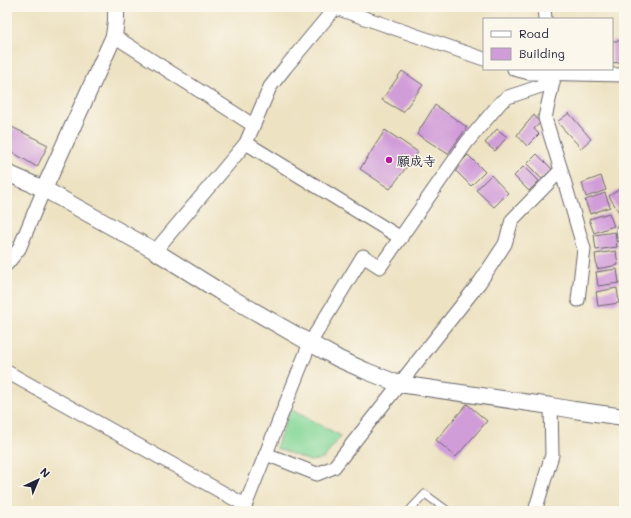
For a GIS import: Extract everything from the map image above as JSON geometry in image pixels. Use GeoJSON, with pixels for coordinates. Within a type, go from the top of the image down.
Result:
{"type":"FeatureCollection","features":[{"type":"Feature","properties":{"kind":"street"},"geometry":{"type":"LineString","coordinates":[[7,264],[19,249],[44,188],[114,36],[116,7]]}},
{"type":"Feature","properties":{"kind":"street"},"geometry":{"type":"LineString","coordinates":[[544,7],[545,18]]}},
{"type":"Feature","properties":{"kind":"street"},"geometry":{"type":"LineString","coordinates":[[155,251],[246,144],[270,87],[285,68],[341,8],[483,59]]}},
{"type":"Feature","properties":{"kind":"street"},"geometry":{"type":"LineString","coordinates":[[114,36],[253,125]]}},
{"type":"Feature","properties":{"kind":"street"},"geometry":{"type":"LineString","coordinates":[[517,70],[529,74],[550,75],[624,75]]}},
{"type":"Feature","properties":{"kind":"street"},"geometry":{"type":"LineString","coordinates":[[550,75],[545,118],[584,249],[578,300]]}},
{"type":"Feature","properties":{"kind":"street"},"geometry":{"type":"LineString","coordinates":[[7,372],[244,508],[310,343],[363,256],[380,267],[467,142],[501,102],[550,75]]}},
{"type":"Feature","properties":{"kind":"street"},"geometry":{"type":"LineString","coordinates":[[246,144],[401,238]]}},
{"type":"Feature","properties":{"kind":"street"},"geometry":{"type":"LineString","coordinates":[[266,454],[317,474],[334,468],[480,282],[505,244],[512,220],[561,170]]}},
{"type":"Feature","properties":{"kind":"street"},"geometry":{"type":"LineString","coordinates":[[7,173],[44,188],[155,251],[219,291],[310,343],[366,371],[400,384],[624,417]]}},
{"type":"Feature","properties":{"kind":"street"},"geometry":{"type":"LineString","coordinates":[[535,511],[552,455],[551,406]]}},
{"type":"Feature","properties":{"kind":"lane"},"geometry":{"type":"LineString","coordinates":[[409,511],[425,494],[448,511]]}},
{"type":"Feature","properties":{"kind":"green space"},"geometry":{"type":"Polygon","coordinates":[[[290,409],[341,436],[323,459],[310,461],[276,448],[290,409]]]}},
{"type":"Feature","properties":{"kind":"building"},"geometry":{"type":"Polygon","coordinates":[[[613,41],[624,41],[624,62],[613,63],[613,41]]]}},
{"type":"Feature","properties":{"kind":"building"},"geometry":{"type":"Polygon","coordinates":[[[402,71],[423,85],[403,112],[382,100],[402,71]]]}},
{"type":"Feature","properties":{"kind":"building"},"geometry":{"type":"Polygon","coordinates":[[[435,105],[467,127],[448,154],[417,134],[435,105]]]}},
{"type":"Feature","properties":{"kind":"building"},"geometry":{"type":"Polygon","coordinates":[[[569,113],[591,139],[581,148],[557,122],[569,113]]]}},
{"type":"Feature","properties":{"kind":"building"},"geometry":{"type":"Polygon","coordinates":[[[534,115],[540,123],[534,129],[539,134],[527,146],[517,135],[534,115]]]}},
{"type":"Feature","properties":{"kind":"building"},"geometry":{"type":"Polygon","coordinates":[[[12,127],[48,145],[37,167],[7,149],[7,135],[12,127]]]}},
{"type":"Feature","properties":{"kind":"building"},"geometry":{"type":"Polygon","coordinates":[[[497,129],[507,137],[495,151],[485,143],[497,129]]]}},
{"type":"Feature","properties":{"kind":"building","name":"願成寺"},"geometry":{"type":"Polygon","coordinates":[[[385,130],[418,152],[390,189],[360,169],[385,130]]]}},
{"type":"Feature","properties":{"kind":"building"},"geometry":{"type":"Polygon","coordinates":[[[537,154],[552,169],[542,179],[527,164],[537,154]]]}},
{"type":"Feature","properties":{"kind":"building"},"geometry":{"type":"Polygon","coordinates":[[[468,155],[485,172],[471,186],[454,169],[468,155]]]}},
{"type":"Feature","properties":{"kind":"building"},"geometry":{"type":"Polygon","coordinates":[[[524,166],[539,181],[529,191],[514,176],[524,166]]]}},
{"type":"Feature","properties":{"kind":"building"},"geometry":{"type":"Polygon","coordinates":[[[491,175],[508,193],[494,207],[476,190],[491,175]]]}},
{"type":"Feature","properties":{"kind":"building"},"geometry":{"type":"Polygon","coordinates":[[[601,176],[606,190],[586,197],[582,183],[601,176]]]}},
{"type":"Feature","properties":{"kind":"building"},"geometry":{"type":"Polygon","coordinates":[[[621,188],[624,193],[624,211],[620,214],[609,196],[621,188]]]}},
{"type":"Feature","properties":{"kind":"building"},"geometry":{"type":"Polygon","coordinates":[[[605,193],[610,207],[590,214],[585,200],[605,193]]]}},
{"type":"Feature","properties":{"kind":"building"},"geometry":{"type":"Polygon","coordinates":[[[609,213],[614,226],[594,233],[589,219],[609,213]]]}},
{"type":"Feature","properties":{"kind":"building"},"geometry":{"type":"Polygon","coordinates":[[[615,232],[617,247],[596,250],[594,235],[615,232]]]}},
{"type":"Feature","properties":{"kind":"building"},"geometry":{"type":"Polygon","coordinates":[[[616,251],[618,265],[597,269],[595,254],[616,251]]]}},
{"type":"Feature","properties":{"kind":"building"},"geometry":{"type":"Polygon","coordinates":[[[617,269],[619,283],[598,286],[596,272],[617,269]]]}},
{"type":"Feature","properties":{"kind":"building"},"geometry":{"type":"Polygon","coordinates":[[[617,288],[619,303],[598,306],[596,292],[617,288]]]}},
{"type":"Feature","properties":{"kind":"building"},"geometry":{"type":"Polygon","coordinates":[[[467,404],[487,421],[456,457],[436,440],[467,404]]]}},
{"type":"Feature","properties":{"kind":"place","name":"願成寺"},"geometry":{"type":"Point","coordinates":[389,160]}}]}
